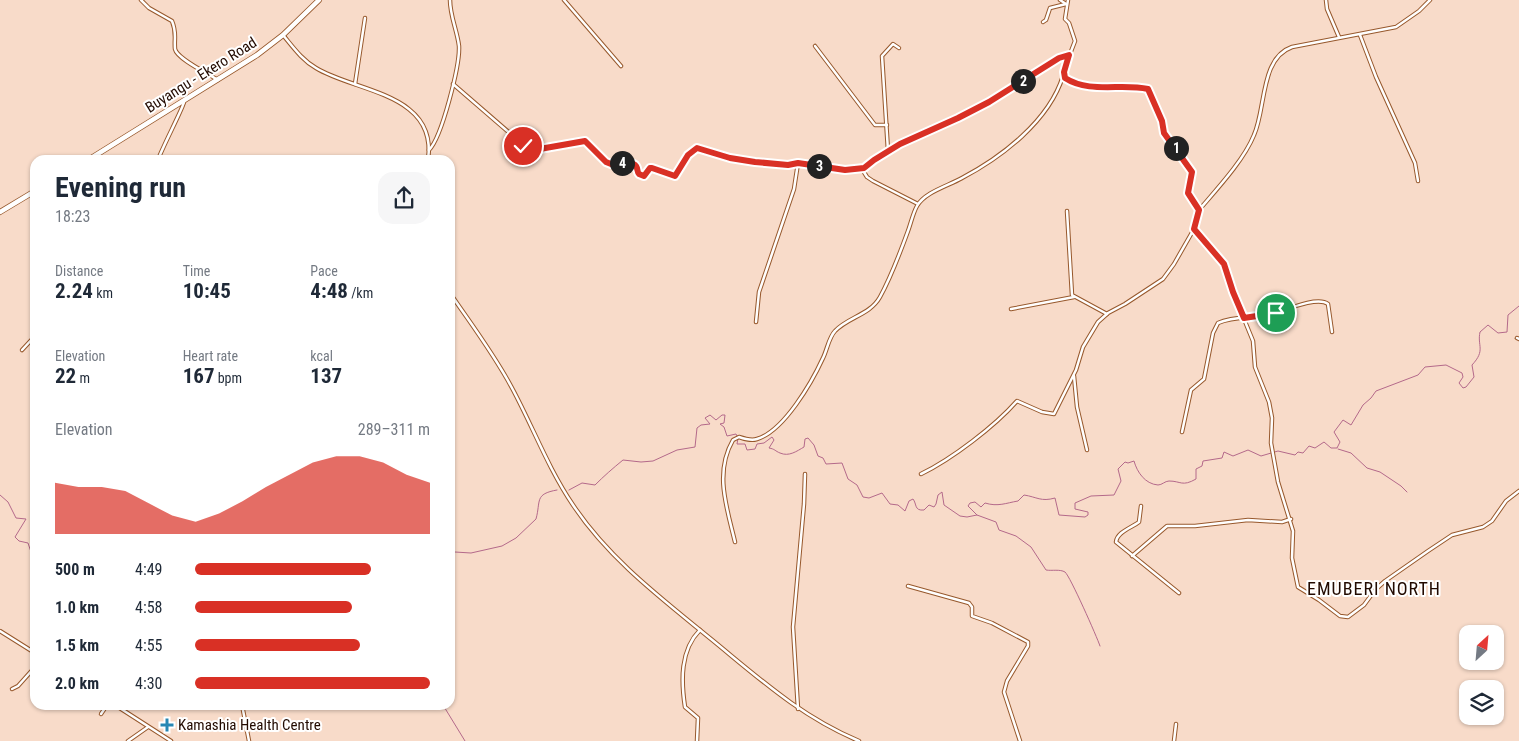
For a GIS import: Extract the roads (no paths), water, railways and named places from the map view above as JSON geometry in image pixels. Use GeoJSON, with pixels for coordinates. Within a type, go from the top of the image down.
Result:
{"type":"FeatureCollection","features":[{"type":"Feature","properties":{"kind":"main road","name":"Buyangu - Ekero Road"},"geometry":{"type":"LineString","coordinates":[[96,155],[184,102],[262,51],[283,35],[319,0]]}},
{"type":"Feature","properties":{"kind":"main road"},"geometry":{"type":"LineString","coordinates":[[0,212],[30,194]]}},
{"type":"Feature","properties":{"kind":"street"},"geometry":{"type":"LineString","coordinates":[[140,0],[149,8],[172,21],[177,38],[175,48],[181,58],[219,80]]}},
{"type":"Feature","properties":{"kind":"street"},"geometry":{"type":"LineString","coordinates":[[429,150],[436,139],[458,62],[459,51],[450,0]]}},
{"type":"Feature","properties":{"kind":"street"},"geometry":{"type":"LineString","coordinates":[[564,0],[621,66]]}},
{"type":"Feature","properties":{"kind":"street"},"geometry":{"type":"LineString","coordinates":[[1060,0],[1066,4]]}},
{"type":"Feature","properties":{"kind":"street"},"geometry":{"type":"LineString","coordinates":[[735,542],[722,483],[723,470],[731,442],[737,437],[748,440],[759,439],[778,424],[796,405],[808,386],[833,332],[863,314],[878,300],[918,204],[933,193],[996,158],[1043,115],[1060,87],[1069,55],[1073,48],[1075,36],[1065,19],[1068,0]]}},
{"type":"Feature","properties":{"kind":"street"},"geometry":{"type":"LineString","coordinates":[[1326,0],[1328,12],[1339,37]]}},
{"type":"Feature","properties":{"kind":"street"},"geometry":{"type":"LineString","coordinates":[[921,474],[967,445],[1007,412],[1017,401],[1042,412],[1054,414],[1074,375],[1083,347],[1094,328],[1107,314],[1163,279],[1194,229],[1199,210],[1250,144],[1259,121],[1268,77],[1280,54],[1292,46],[1360,35],[1401,24],[1430,0]]}},
{"type":"Feature","properties":{"kind":"street"},"geometry":{"type":"LineString","coordinates":[[1043,22],[1046,20],[1050,8],[1066,4]]}},
{"type":"Feature","properties":{"kind":"street"},"geometry":{"type":"LineString","coordinates":[[355,84],[365,18]]}},
{"type":"Feature","properties":{"kind":"street"},"geometry":{"type":"LineString","coordinates":[[283,35],[312,66],[326,74],[393,99],[410,110],[424,130],[428,155]]}},
{"type":"Feature","properties":{"kind":"street"},"geometry":{"type":"LineString","coordinates":[[1360,35],[1376,77],[1415,163],[1418,181]]}},
{"type":"Feature","properties":{"kind":"street"},"geometry":{"type":"LineString","coordinates":[[888,151],[882,56],[893,44],[899,48]]}},
{"type":"Feature","properties":{"kind":"street"},"geometry":{"type":"LineString","coordinates":[[815,46],[875,125],[887,125]]}},
{"type":"Feature","properties":{"kind":"street"},"geometry":{"type":"LineString","coordinates":[[453,84],[528,149],[534,150],[585,141],[606,162],[611,164],[616,162],[634,164],[639,174],[644,176],[650,168],[675,176],[688,155],[697,148],[737,160],[781,164],[798,163],[845,170],[862,169],[888,151],[989,102],[1059,58],[1069,55]]}},
{"type":"Feature","properties":{"kind":"street"},"geometry":{"type":"LineString","coordinates":[[1064,74],[1068,80],[1086,85],[1148,89],[1162,121],[1164,133],[1191,170],[1192,174],[1188,193],[1199,210]]}},
{"type":"Feature","properties":{"kind":"street"},"geometry":{"type":"LineString","coordinates":[[160,155],[172,125],[184,107],[184,102]]}},
{"type":"Feature","properties":{"kind":"street"},"geometry":{"type":"LineString","coordinates":[[756,322],[759,292],[794,189],[798,163]]}},
{"type":"Feature","properties":{"kind":"street"},"geometry":{"type":"LineString","coordinates":[[862,169],[867,177],[873,181],[918,204]]}},
{"type":"Feature","properties":{"kind":"street"},"geometry":{"type":"LineString","coordinates":[[1067,211],[1071,284],[1074,297]]}},
{"type":"Feature","properties":{"kind":"street"},"geometry":{"type":"LineString","coordinates":[[1194,229],[1224,264],[1254,344],[1256,372],[1269,402],[1272,418],[1272,449],[1278,482],[1293,530],[1292,558],[1298,587],[1340,616],[1346,618],[1364,605],[1375,590],[1385,581],[1428,551],[1452,536],[1483,526],[1492,521],[1506,501],[1519,491]]}},
{"type":"Feature","properties":{"kind":"street"},"geometry":{"type":"LineString","coordinates":[[1011,308],[1074,297],[1107,314]]}},
{"type":"Feature","properties":{"kind":"street"},"geometry":{"type":"LineString","coordinates":[[455,300],[497,362],[560,484],[595,535],[640,579],[780,696],[798,709],[859,741]]}},
{"type":"Feature","properties":{"kind":"street"},"geometry":{"type":"LineString","coordinates":[[1182,432],[1192,390],[1204,379],[1216,325],[1227,320],[1270,315],[1305,304],[1323,302],[1328,304],[1332,332]]}},
{"type":"Feature","properties":{"kind":"street"},"geometry":{"type":"LineString","coordinates":[[22,350],[30,341]]}},
{"type":"Feature","properties":{"kind":"street"},"geometry":{"type":"LineString","coordinates":[[1074,375],[1077,407],[1087,450]]}},
{"type":"Feature","properties":{"kind":"street"},"geometry":{"type":"LineString","coordinates":[[798,709],[793,627],[805,474]]}},
{"type":"Feature","properties":{"kind":"street"},"geometry":{"type":"LineString","coordinates":[[1141,506],[1139,522],[1116,538],[1117,544],[1179,593]]}},
{"type":"Feature","properties":{"kind":"street"},"geometry":{"type":"LineString","coordinates":[[1132,556],[1167,526],[1194,526],[1248,520],[1282,522],[1290,519]]}},
{"type":"Feature","properties":{"kind":"street"},"geometry":{"type":"LineString","coordinates":[[908,586],[969,603],[972,607],[972,616],[992,623],[1028,642],[1028,646],[1007,681],[1004,692],[1020,741]]}},
{"type":"Feature","properties":{"kind":"street"},"geometry":{"type":"LineString","coordinates":[[697,741],[698,718],[685,707],[683,665],[689,646],[700,630]]}},
{"type":"Feature","properties":{"kind":"street"},"geometry":{"type":"LineString","coordinates":[[0,631],[30,650]]}},
{"type":"Feature","properties":{"kind":"street"},"geometry":{"type":"LineString","coordinates":[[12,689],[18,686],[30,673]]}},
{"type":"Feature","properties":{"kind":"street"},"geometry":{"type":"LineString","coordinates":[[101,714],[104,710]]}},
{"type":"Feature","properties":{"kind":"street"},"geometry":{"type":"LineString","coordinates":[[123,710],[171,741]]}},
{"type":"Feature","properties":{"kind":"street"},"geometry":{"type":"LineString","coordinates":[[243,710],[249,741]]}},
{"type":"Feature","properties":{"kind":"street"},"geometry":{"type":"LineString","coordinates":[[1174,741],[1176,724]]}},
{"type":"Feature","properties":{"kind":"street"},"geometry":{"type":"LineString","coordinates":[[128,741],[148,726]]}},
{"type":"Feature","properties":{"kind":"waterway"},"geometry":{"type":"LineString","coordinates":[[977,515],[968,506],[970,503],[975,502],[981,507],[985,503],[1002,504],[1018,501],[1024,495],[1042,499],[1055,498],[1059,515],[1085,517],[1088,515],[1088,512],[1075,509],[1075,503],[1091,496],[1114,495],[1121,481],[1118,469],[1125,462],[1134,461],[1142,477],[1158,485],[1169,481],[1184,483],[1196,479],[1196,469],[1202,466],[1203,461],[1222,458],[1224,452],[1233,456],[1248,450],[1261,456],[1278,451],[1295,455],[1298,452],[1303,453],[1309,446],[1315,448],[1324,442],[1331,448],[1337,448],[1340,442],[1334,432],[1343,420],[1351,425],[1363,405],[1376,391],[1418,375],[1425,367],[1446,365],[1462,373],[1463,377],[1459,383],[1463,388],[1466,387],[1474,377],[1472,365],[1480,352],[1480,332],[1488,325],[1498,333],[1507,332],[1508,315],[1519,306]]}},
{"type":"Feature","properties":{"kind":"waterway"},"geometry":{"type":"LineString","coordinates":[[569,490],[582,483],[595,485],[623,460],[653,461],[677,450],[695,447],[697,428],[701,425],[710,424],[705,418],[710,415],[716,420],[725,415],[724,423],[720,424],[724,427],[727,436],[736,434],[738,438],[737,444],[745,444],[747,450],[755,449],[757,444],[764,443],[772,437],[774,440],[769,448],[783,454],[790,454],[804,447],[805,439],[808,438],[814,445],[818,456],[823,458],[826,464],[842,463],[848,479],[857,485],[863,497],[869,498],[882,493],[890,504],[898,505],[905,511],[909,501],[913,499],[917,508],[924,510],[929,505],[934,507],[938,495],[942,492],[944,505],[960,516],[977,515],[996,522],[999,530],[1016,536],[1031,547],[1046,570],[1065,572],[1100,646]]}},
{"type":"Feature","properties":{"kind":"waterway"},"geometry":{"type":"LineString","coordinates":[[1338,449],[1351,453],[1367,468],[1380,472],[1407,492]]}},
{"type":"Feature","properties":{"kind":"waterway"},"geometry":{"type":"LineString","coordinates":[[455,552],[471,553],[502,546],[516,538],[536,519],[542,496],[557,490]]}},
{"type":"Feature","properties":{"kind":"waterway"},"geometry":{"type":"LineString","coordinates":[[0,495],[8,502],[16,518],[26,519],[15,537],[19,541],[28,543],[30,549]]}},
{"type":"Feature","properties":{"kind":"waterway"},"geometry":{"type":"LineString","coordinates":[[446,710],[465,741]]}},
{"type":"Feature","properties":{"kind":"place","name":"Kamashia Health Centre"},"geometry":{"type":"Point","coordinates":[167,725]}},
{"type":"Feature","properties":{"kind":"district","name":"EMUBERI NORTH"},"geometry":{"type":"Point","coordinates":[1374,588]}}]}
